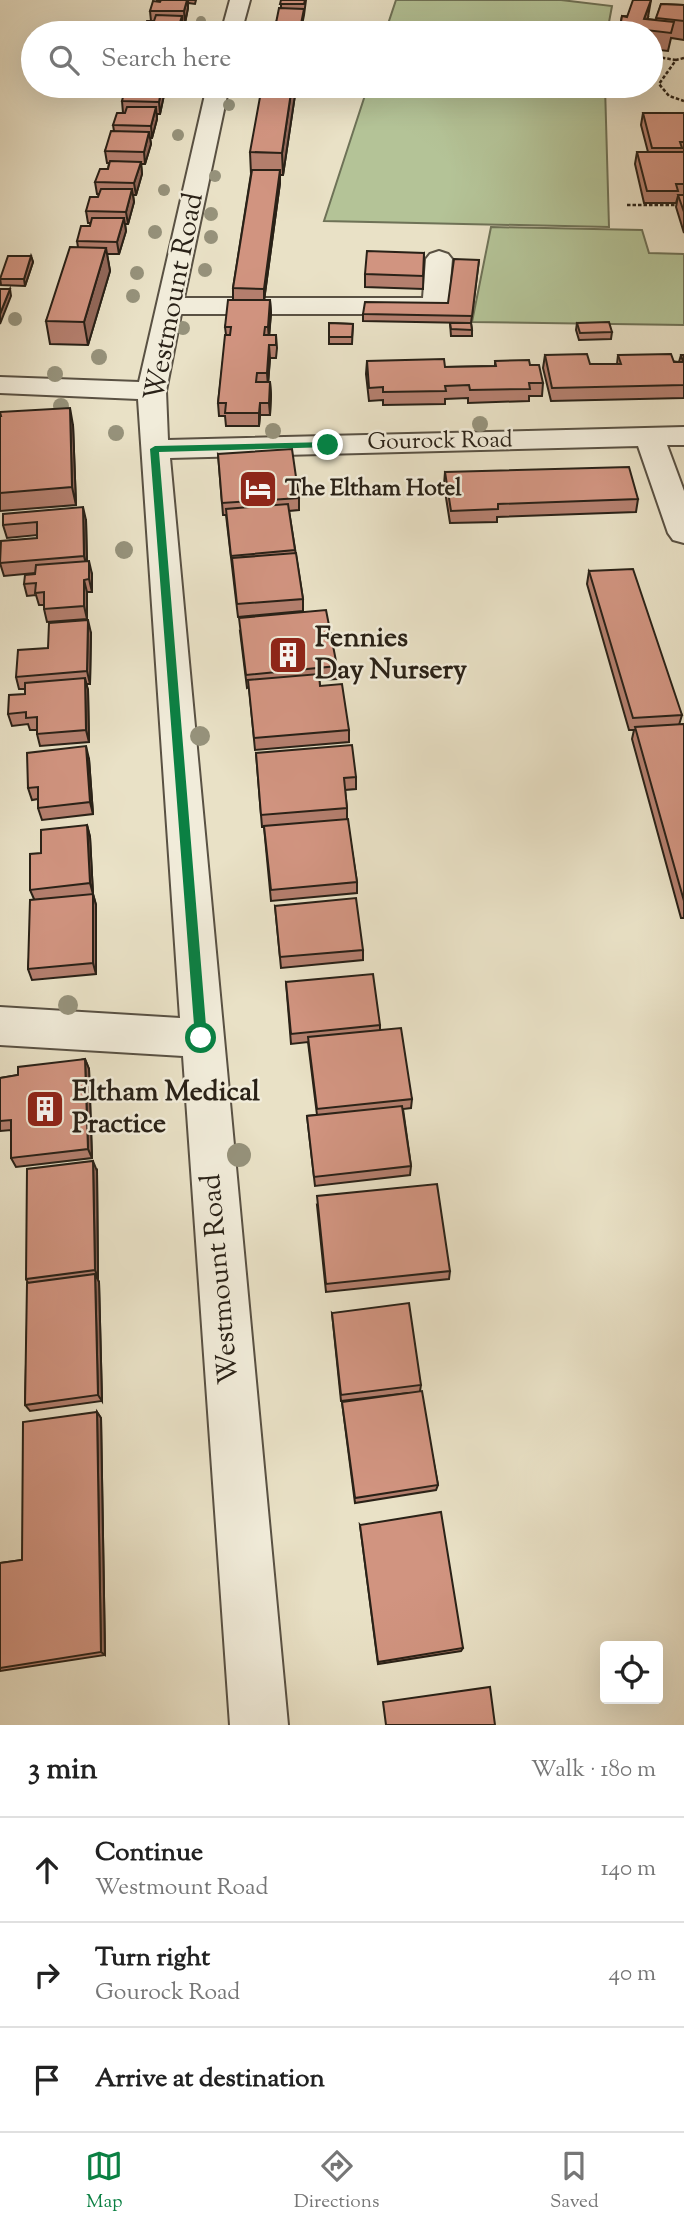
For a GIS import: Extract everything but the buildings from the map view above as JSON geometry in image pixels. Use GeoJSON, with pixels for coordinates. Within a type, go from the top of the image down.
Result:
{"type":"FeatureCollection","features":[{"type":"Feature","properties":{"kind":"street"},"geometry":{"type":"LineString","coordinates":[[234,21],[240,0]]}},
{"type":"Feature","properties":{"kind":"street","name":"Westmount Road"},"geometry":{"type":"LineString","coordinates":[[215,98],[152,391],[201,1038],[259,1725]]}},
{"type":"Feature","properties":{"kind":"street"},"geometry":{"type":"LineString","coordinates":[[170,306],[435,306],[439,258]]}},
{"type":"Feature","properties":{"kind":"street"},"geometry":{"type":"LineString","coordinates":[[0,385],[152,391]]}},
{"type":"Feature","properties":{"kind":"street","name":"Gourock Road"},"geometry":{"type":"LineString","coordinates":[[155,449],[684,436]]}},
{"type":"Feature","properties":{"kind":"street"},"geometry":{"type":"LineString","coordinates":[[649,437],[684,533]]}},
{"type":"Feature","properties":{"kind":"street"},"geometry":{"type":"LineString","coordinates":[[0,1027],[201,1038]]}},
{"type":"Feature","properties":{"kind":"path"},"geometry":{"type":"LineString","coordinates":[[663,58],[684,58]]}},
{"type":"Feature","properties":{"kind":"path"},"geometry":{"type":"LineString","coordinates":[[663,79],[676,60]]}},
{"type":"Feature","properties":{"kind":"path"},"geometry":{"type":"LineString","coordinates":[[663,93],[670,98],[684,101]]}},
{"type":"Feature","properties":{"kind":"path"},"geometry":{"type":"LineString","coordinates":[[627,205],[684,205]]}},
{"type":"Feature","properties":{"kind":"green space"},"geometry":{"type":"Polygon","coordinates":[[[396,0],[561,0],[612,6],[609,21],[389,21],[396,0]]]}},
{"type":"Feature","properties":{"kind":"green space"},"geometry":{"type":"Polygon","coordinates":[[[364,98],[605,98],[609,227],[324,221],[364,98]]]}},
{"type":"Feature","properties":{"kind":"green space"},"geometry":{"type":"Polygon","coordinates":[[[491,227],[642,230],[649,253],[684,254],[684,325],[472,322],[491,227]]]}},
{"type":"Feature","properties":{"kind":"place","name":"The Eltham Hotel"},"geometry":{"type":"Point","coordinates":[258,489]}},
{"type":"Feature","properties":{"kind":"place","name":"Fennies Day Nursery"},"geometry":{"type":"Point","coordinates":[288,655]}},
{"type":"Feature","properties":{"kind":"place","name":"Eltham Medical Practice"},"geometry":{"type":"Point","coordinates":[45,1109]}},
{"type":"Feature","properties":{"kind":"route"},"geometry":{"type":"LineString","coordinates":[[201,1038],[155,449],[328,445]]}}]}
